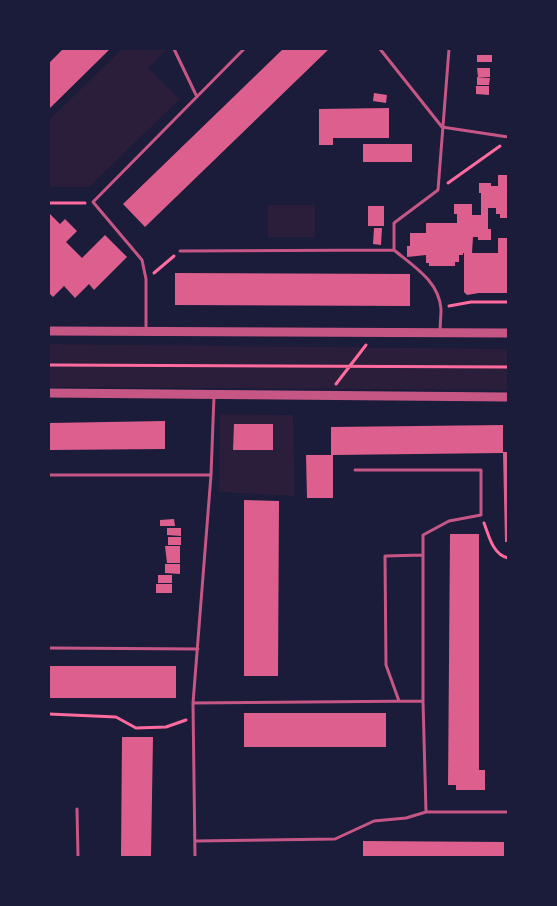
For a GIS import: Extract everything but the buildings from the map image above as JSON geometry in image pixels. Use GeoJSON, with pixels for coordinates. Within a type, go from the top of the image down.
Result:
{"type":"FeatureCollection","features":[{"type":"Feature","properties":{"kind":"street"},"geometry":{"type":"LineString","coordinates":[[49,331],[508,333]]}},
{"type":"Feature","properties":{"kind":"street"},"geometry":{"type":"LineString","coordinates":[[49,393],[508,397]]}},
{"type":"Feature","properties":{"kind":"lane"},"geometry":{"type":"LineString","coordinates":[[174,49],[197,98]]}},
{"type":"Feature","properties":{"kind":"lane"},"geometry":{"type":"LineString","coordinates":[[146,331],[146,279],[142,260],[93,202],[244,49]]}},
{"type":"Feature","properties":{"kind":"lane"},"geometry":{"type":"LineString","coordinates":[[380,49],[442,127],[508,136]]}},
{"type":"Feature","properties":{"kind":"lane"},"geometry":{"type":"LineString","coordinates":[[394,250],[394,223],[438,190],[449,49]]}},
{"type":"Feature","properties":{"kind":"lane"},"geometry":{"type":"LineString","coordinates":[[180,251],[394,250],[426,276],[434,288],[441,307],[440,333]]}},
{"type":"Feature","properties":{"kind":"lane"},"geometry":{"type":"LineString","coordinates":[[195,857],[193,703],[211,475],[214,394]]}},
{"type":"Feature","properties":{"kind":"lane"},"geometry":{"type":"LineString","coordinates":[[355,470],[481,470],[481,515],[449,521],[423,535],[423,701],[426,812]]}},
{"type":"Feature","properties":{"kind":"lane"},"geometry":{"type":"LineString","coordinates":[[49,475],[211,475]]}},
{"type":"Feature","properties":{"kind":"lane"},"geometry":{"type":"LineString","coordinates":[[399,701],[386,665],[385,556],[423,555]]}},
{"type":"Feature","properties":{"kind":"lane"},"geometry":{"type":"LineString","coordinates":[[49,648],[198,649]]}},
{"type":"Feature","properties":{"kind":"lane"},"geometry":{"type":"LineString","coordinates":[[193,703],[423,701]]}},
{"type":"Feature","properties":{"kind":"lane"},"geometry":{"type":"LineString","coordinates":[[77,809],[78,857]]}},
{"type":"Feature","properties":{"kind":"lane"},"geometry":{"type":"LineString","coordinates":[[196,841],[335,839],[374,821],[406,818],[426,812],[508,812]]}},
{"type":"Feature","properties":{"kind":"path"},"geometry":{"type":"LineString","coordinates":[[438,190],[500,145]]}},
{"type":"Feature","properties":{"kind":"path"},"geometry":{"type":"LineString","coordinates":[[49,203],[93,202]]}},
{"type":"Feature","properties":{"kind":"path"},"geometry":{"type":"LineString","coordinates":[[146,279],[180,251]]}},
{"type":"Feature","properties":{"kind":"path"},"geometry":{"type":"LineString","coordinates":[[441,307],[470,302],[508,302]]}},
{"type":"Feature","properties":{"kind":"path"},"geometry":{"type":"LineString","coordinates":[[327,395],[366,345]]}},
{"type":"Feature","properties":{"kind":"path"},"geometry":{"type":"LineString","coordinates":[[49,365],[508,367]]}},
{"type":"Feature","properties":{"kind":"path"},"geometry":{"type":"LineString","coordinates":[[481,515],[494,548],[503,557],[508,558]]}},
{"type":"Feature","properties":{"kind":"path"},"geometry":{"type":"LineString","coordinates":[[49,714],[116,717],[136,728],[166,727],[194,717]]}},
{"type":"Feature","properties":{"kind":"shaded area"},"geometry":{"type":"Polygon","coordinates":[[[122,49],[167,49],[148,68],[180,99],[89,187],[49,187],[49,120],[122,49]]]}},
{"type":"Feature","properties":{"kind":"shaded area"},"geometry":{"type":"Polygon","coordinates":[[[268,205],[315,205],[315,237],[268,237],[268,205]]]}},
{"type":"Feature","properties":{"kind":"shaded area"},"geometry":{"type":"Polygon","coordinates":[[[49,344],[508,349],[508,390],[49,387],[49,344]]]}},
{"type":"Feature","properties":{"kind":"shaded area"},"geometry":{"type":"Polygon","coordinates":[[[220,414],[293,415],[295,496],[219,492],[220,414]]]}}]}
